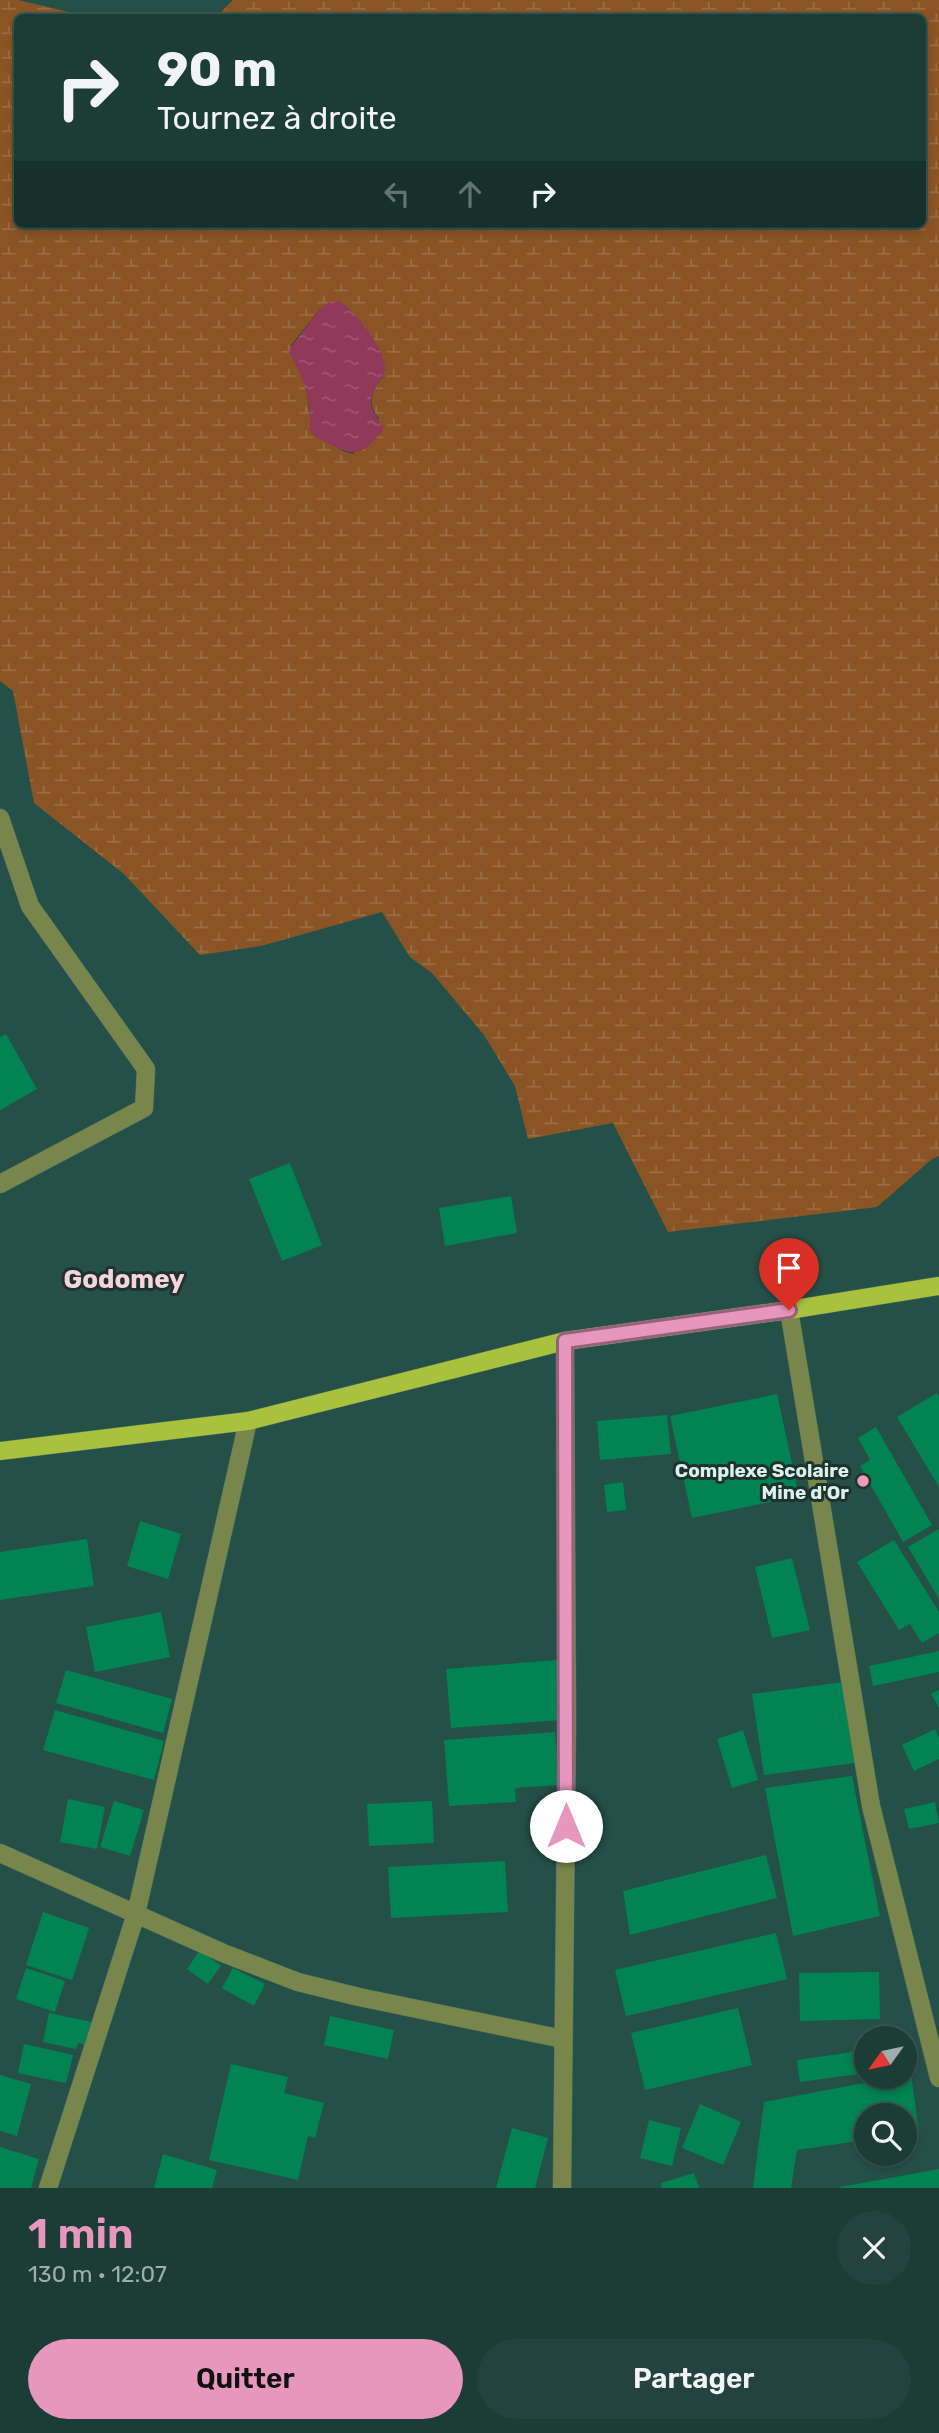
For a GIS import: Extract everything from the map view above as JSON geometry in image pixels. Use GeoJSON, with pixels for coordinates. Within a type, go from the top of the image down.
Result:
{"type":"FeatureCollection","features":[{"type":"Feature","properties":{"kind":"main road"},"geometry":{"type":"LineString","coordinates":[[0,1451],[248,1421],[565,1341],[939,1286]]}},
{"type":"Feature","properties":{"kind":"street"},"geometry":{"type":"LineString","coordinates":[[0,818],[30,906],[146,1069],[144,1108],[0,1184]]}},
{"type":"Feature","properties":{"kind":"street"},"geometry":{"type":"LineString","coordinates":[[789,1310],[870,1807],[939,2078]]}},
{"type":"Feature","properties":{"kind":"street"},"geometry":{"type":"LineString","coordinates":[[562,2188],[567,1720],[565,1341]]}},
{"type":"Feature","properties":{"kind":"street"},"geometry":{"type":"LineString","coordinates":[[48,2188],[136,1914],[248,1421]]}},
{"type":"Feature","properties":{"kind":"street"},"geometry":{"type":"LineString","coordinates":[[0,1853],[223,1953],[298,1982],[563,2039]]}},
{"type":"Feature","properties":{"kind":"green space"},"geometry":{"type":"Polygon","coordinates":[[[0,0],[18,0],[77,14],[14,14],[14,228],[926,228],[926,14],[219,14],[233,0],[939,0],[939,1156],[932,1159],[877,1207],[668,1232],[613,1123],[528,1139],[515,1086],[484,1035],[432,973],[410,957],[382,912],[261,946],[200,955],[124,874],[34,803],[13,691],[0,681],[0,0]],[[320,309],[291,345],[294,362],[305,381],[312,434],[353,454],[379,418],[372,402],[376,387],[383,377],[320,309]]]}},
{"type":"Feature","properties":{"kind":"water"},"geometry":{"type":"Polygon","coordinates":[[[339,301],[353,312],[375,341],[385,369],[371,399],[373,410],[384,429],[366,448],[355,452],[340,449],[312,433],[305,386],[288,351],[320,309],[329,302],[339,301]]]}},
{"type":"Feature","properties":{"kind":"building"},"geometry":{"type":"Polygon","coordinates":[[[6,1034],[37,1089],[0,1110],[0,1037],[6,1034]]]}},
{"type":"Feature","properties":{"kind":"building"},"geometry":{"type":"Polygon","coordinates":[[[290,1163],[322,1245],[282,1261],[249,1179],[290,1163]]]}},
{"type":"Feature","properties":{"kind":"building"},"geometry":{"type":"Polygon","coordinates":[[[511,1196],[517,1233],[445,1246],[439,1208],[511,1196]]]}},
{"type":"Feature","properties":{"kind":"building"},"geometry":{"type":"Polygon","coordinates":[[[937,1393],[939,1397],[939,1487],[897,1417],[937,1393]]]}},
{"type":"Feature","properties":{"kind":"building"},"geometry":{"type":"Polygon","coordinates":[[[777,1394],[799,1496],[692,1518],[670,1416],[777,1394]]]}},
{"type":"Feature","properties":{"kind":"building"},"geometry":{"type":"Polygon","coordinates":[[[667,1415],[671,1454],[600,1460],[597,1421],[667,1415]]]}},
{"type":"Feature","properties":{"kind":"building"},"geometry":{"type":"Polygon","coordinates":[[[876,1427],[932,1525],[903,1542],[860,1466],[870,1460],[858,1438],[876,1427]]]}},
{"type":"Feature","properties":{"kind":"building"},"geometry":{"type":"Polygon","coordinates":[[[623,1482],[626,1510],[607,1512],[604,1485],[623,1482]]]}},
{"type":"Feature","properties":{"kind":"building"},"geometry":{"type":"Polygon","coordinates":[[[140,1521],[181,1534],[168,1579],[127,1566],[140,1521]]]}},
{"type":"Feature","properties":{"kind":"building"},"geometry":{"type":"Polygon","coordinates":[[[939,1529],[939,1599],[908,1547],[939,1529]]]}},
{"type":"Feature","properties":{"kind":"building"},"geometry":{"type":"Polygon","coordinates":[[[87,1539],[94,1586],[0,1600],[0,1552],[87,1539]]]}},
{"type":"Feature","properties":{"kind":"building"},"geometry":{"type":"Polygon","coordinates":[[[894,1540],[939,1612],[939,1633],[922,1643],[910,1624],[899,1630],[857,1562],[894,1540]]]}},
{"type":"Feature","properties":{"kind":"building"},"geometry":{"type":"Polygon","coordinates":[[[792,1558],[810,1630],[772,1638],[755,1567],[792,1558]]]}},
{"type":"Feature","properties":{"kind":"building"},"geometry":{"type":"Polygon","coordinates":[[[161,1612],[170,1657],[95,1672],[86,1627],[161,1612]]]}},
{"type":"Feature","properties":{"kind":"building"},"geometry":{"type":"Polygon","coordinates":[[[939,1651],[939,1672],[873,1686],[869,1666],[939,1651]]]}},
{"type":"Feature","properties":{"kind":"building"},"geometry":{"type":"Polygon","coordinates":[[[557,1660],[562,1720],[451,1728],[446,1669],[557,1660]]]}},
{"type":"Feature","properties":{"kind":"building"},"geometry":{"type":"Polygon","coordinates":[[[66,1670],[172,1699],[163,1733],[56,1703],[66,1670]]]}},
{"type":"Feature","properties":{"kind":"building"},"geometry":{"type":"Polygon","coordinates":[[[844,1682],[855,1763],[764,1775],[752,1694],[844,1682]]]}},
{"type":"Feature","properties":{"kind":"building"},"geometry":{"type":"Polygon","coordinates":[[[939,1690],[939,1708],[931,1694],[939,1690]]]}},
{"type":"Feature","properties":{"kind":"building"},"geometry":{"type":"Polygon","coordinates":[[[55,1710],[164,1741],[154,1780],[43,1750],[55,1710]]]}},
{"type":"Feature","properties":{"kind":"building"},"geometry":{"type":"Polygon","coordinates":[[[935,1729],[939,1739],[939,1759],[914,1771],[902,1745],[935,1729]]]}},
{"type":"Feature","properties":{"kind":"building"},"geometry":{"type":"Polygon","coordinates":[[[743,1730],[758,1780],[732,1788],[717,1739],[743,1730]]]}},
{"type":"Feature","properties":{"kind":"building"},"geometry":{"type":"Polygon","coordinates":[[[555,1732],[559,1785],[515,1788],[516,1802],[449,1806],[444,1740],[555,1732]]]}},
{"type":"Feature","properties":{"kind":"building"},"geometry":{"type":"Polygon","coordinates":[[[852,1776],[880,1916],[793,1936],[765,1788],[852,1776]]]}},
{"type":"Feature","properties":{"kind":"building"},"geometry":{"type":"Polygon","coordinates":[[[68,1799],[105,1807],[97,1849],[60,1842],[68,1799]]]}},
{"type":"Feature","properties":{"kind":"building"},"geometry":{"type":"Polygon","coordinates":[[[114,1801],[144,1810],[130,1856],[100,1847],[114,1801]]]}},
{"type":"Feature","properties":{"kind":"building"},"geometry":{"type":"Polygon","coordinates":[[[432,1801],[434,1843],[369,1846],[367,1804],[432,1801]]]}},
{"type":"Feature","properties":{"kind":"building"},"geometry":{"type":"Polygon","coordinates":[[[935,1802],[939,1823],[909,1829],[904,1809],[935,1802]]]}},
{"type":"Feature","properties":{"kind":"building"},"geometry":{"type":"Polygon","coordinates":[[[766,1855],[777,1898],[630,1935],[623,1891],[766,1855]]]}},
{"type":"Feature","properties":{"kind":"building"},"geometry":{"type":"Polygon","coordinates":[[[505,1861],[508,1912],[391,1918],[388,1867],[505,1861]]]}},
{"type":"Feature","properties":{"kind":"building"},"geometry":{"type":"Polygon","coordinates":[[[43,1912],[89,1928],[72,1980],[26,1965],[43,1912]]]}},
{"type":"Feature","properties":{"kind":"building"},"geometry":{"type":"Polygon","coordinates":[[[776,1933],[787,1979],[626,2016],[615,1970],[776,1933]]]}},
{"type":"Feature","properties":{"kind":"building"},"geometry":{"type":"Polygon","coordinates":[[[200,1950],[221,1966],[208,1984],[187,1969],[200,1950]]]}},
{"type":"Feature","properties":{"kind":"building"},"geometry":{"type":"Polygon","coordinates":[[[26,1968],[65,1981],[55,2012],[16,1999],[26,1968]]]}},
{"type":"Feature","properties":{"kind":"building"},"geometry":{"type":"Polygon","coordinates":[[[233,1968],[265,1984],[254,2006],[222,1988],[233,1968]]]}},
{"type":"Feature","properties":{"kind":"building"},"geometry":{"type":"Polygon","coordinates":[[[879,1972],[880,2019],[800,2021],[799,1973],[879,1972]]]}},
{"type":"Feature","properties":{"kind":"building"},"geometry":{"type":"Polygon","coordinates":[[[738,2008],[752,2065],[645,2090],[631,2033],[738,2008]]]}},
{"type":"Feature","properties":{"kind":"building"},"geometry":{"type":"Polygon","coordinates":[[[49,2013],[92,2022],[88,2046],[78,2043],[76,2049],[43,2042],[49,2013]]]}},
{"type":"Feature","properties":{"kind":"building"},"geometry":{"type":"Polygon","coordinates":[[[330,2016],[394,2030],[388,2059],[324,2045],[330,2016]]]}},
{"type":"Feature","properties":{"kind":"building"},"geometry":{"type":"Polygon","coordinates":[[[24,2044],[73,2055],[66,2083],[18,2073],[24,2044]]]}},
{"type":"Feature","properties":{"kind":"building"},"geometry":{"type":"Polygon","coordinates":[[[854,2052],[854,2075],[800,2082],[797,2060],[854,2052]]]}},
{"type":"Feature","properties":{"kind":"building"},"geometry":{"type":"Polygon","coordinates":[[[231,2064],[288,2077],[284,2093],[324,2103],[315,2138],[308,2136],[298,2180],[209,2160],[231,2064]]]}},
{"type":"Feature","properties":{"kind":"building"},"geometry":{"type":"Polygon","coordinates":[[[0,2075],[31,2084],[17,2136],[0,2131],[0,2075]]]}},
{"type":"Feature","properties":{"kind":"building"},"geometry":{"type":"Polygon","coordinates":[[[854,2085],[854,2090],[913,2090],[915,2103],[854,2103],[854,2142],[797,2150],[791,2188],[753,2188],[764,2102],[854,2085]]]}},
{"type":"Feature","properties":{"kind":"building"},"geometry":{"type":"Polygon","coordinates":[[[700,2104],[741,2122],[723,2165],[682,2148],[700,2104]]]}},
{"type":"Feature","properties":{"kind":"building"},"geometry":{"type":"Polygon","coordinates":[[[649,2120],[681,2128],[672,2166],[640,2158],[649,2120]]]}},
{"type":"Feature","properties":{"kind":"building"},"geometry":{"type":"Polygon","coordinates":[[[512,2128],[548,2138],[535,2188],[496,2188],[512,2128]]]}},
{"type":"Feature","properties":{"kind":"building"},"geometry":{"type":"Polygon","coordinates":[[[0,2147],[39,2159],[31,2188],[0,2188],[0,2147]]]}},
{"type":"Feature","properties":{"kind":"building"},"geometry":{"type":"Polygon","coordinates":[[[163,2154],[217,2170],[212,2188],[154,2188],[163,2154]]]}},
{"type":"Feature","properties":{"kind":"building"},"geometry":{"type":"Polygon","coordinates":[[[939,2169],[939,2188],[840,2188],[840,2187],[939,2169]]]}},
{"type":"Feature","properties":{"kind":"building"},"geometry":{"type":"Polygon","coordinates":[[[694,2173],[699,2188],[662,2188],[661,2183],[694,2173]]]}},
{"type":"Feature","properties":{"kind":"place","name":"Complexe Scolaire Mine d'Or"},"geometry":{"type":"Point","coordinates":[863,1481]}},
{"type":"Feature","properties":{"kind":"district","name":"Godomey"},"geometry":{"type":"Point","coordinates":[124,1279]}},
{"type":"Feature","properties":{"kind":"route"},"geometry":{"type":"LineString","coordinates":[[566,1826],[565,1341],[789,1310]]}}]}
